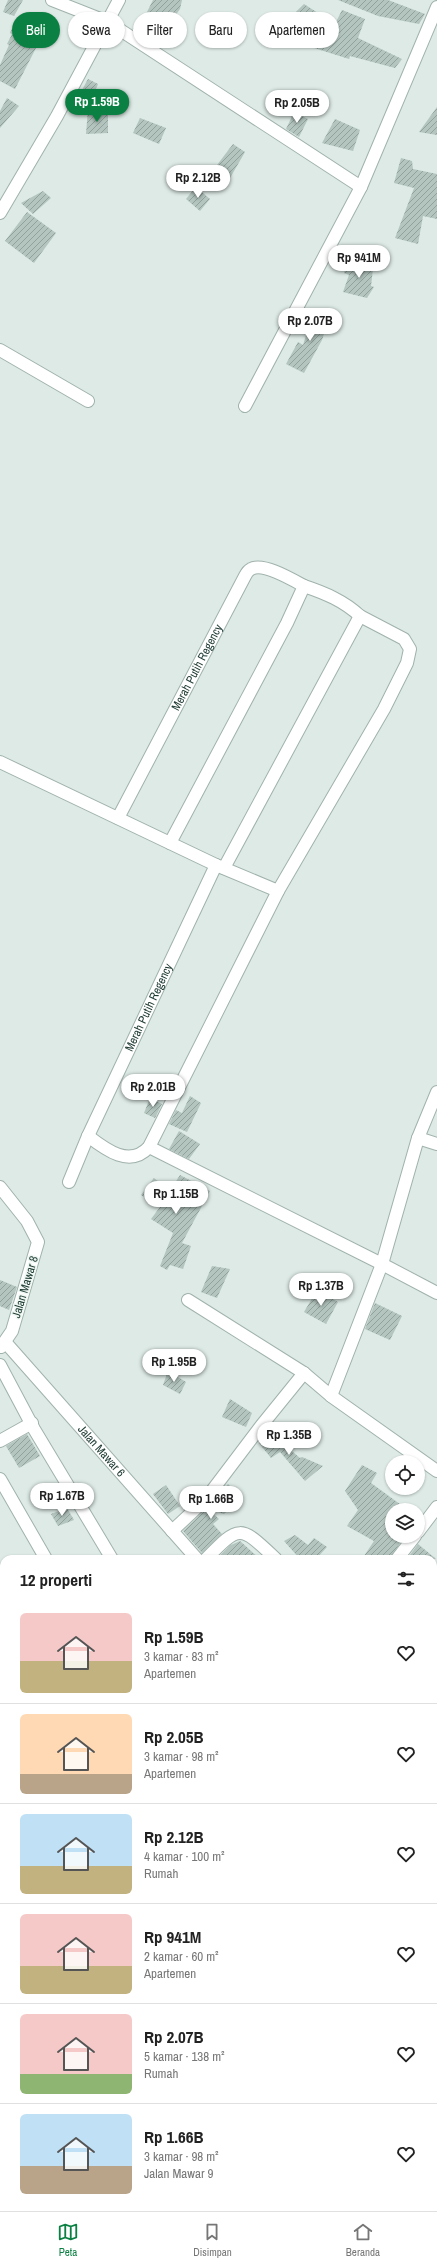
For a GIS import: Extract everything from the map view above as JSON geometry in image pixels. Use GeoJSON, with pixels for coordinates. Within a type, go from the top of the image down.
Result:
{"type":"FeatureCollection","features":[{"type":"Feature","properties":{"kind":"street"},"geometry":{"type":"LineString","coordinates":[[52,0],[83,12]]}},
{"type":"Feature","properties":{"kind":"street"},"geometry":{"type":"LineString","coordinates":[[113,12],[119,0]]}},
{"type":"Feature","properties":{"kind":"street"},"geometry":{"type":"LineString","coordinates":[[245,406],[361,187],[437,7]]}},
{"type":"Feature","properties":{"kind":"street"},"geometry":{"type":"LineString","coordinates":[[125,33],[361,187]]}},
{"type":"Feature","properties":{"kind":"street"},"geometry":{"type":"LineString","coordinates":[[0,213],[57,116],[94,48]]}},
{"type":"Feature","properties":{"kind":"street"},"geometry":{"type":"LineString","coordinates":[[0,350],[88,401]]}},
{"type":"Feature","properties":{"kind":"street","name":"Merah Putih Regency"},"geometry":{"type":"LineString","coordinates":[[118,818],[245,576],[251,569],[262,567],[349,605],[360,616],[404,640],[410,649],[408,663],[384,709],[278,891],[149,1147]]}},
{"type":"Feature","properties":{"kind":"street"},"geometry":{"type":"LineString","coordinates":[[170,844],[287,623],[304,586]]}},
{"type":"Feature","properties":{"kind":"street","name":"Merah Putih Regency"},"geometry":{"type":"LineString","coordinates":[[69,1182],[88,1136],[220,866],[360,616]]}},
{"type":"Feature","properties":{"kind":"street"},"geometry":{"type":"LineString","coordinates":[[0,762],[170,844],[278,891]]}},
{"type":"Feature","properties":{"kind":"street"},"geometry":{"type":"LineString","coordinates":[[332,1396],[382,1264],[418,1138],[437,1092]]}},
{"type":"Feature","properties":{"kind":"street"},"geometry":{"type":"LineString","coordinates":[[88,1136],[121,1156],[142,1155],[149,1147],[382,1264],[437,1294]]}},
{"type":"Feature","properties":{"kind":"street"},"geometry":{"type":"LineString","coordinates":[[418,1138],[437,1144]]}},
{"type":"Feature","properties":{"kind":"street","name":"Jalan Mawar 8"},"geometry":{"type":"LineString","coordinates":[[0,1187],[27,1221],[38,1242],[12,1331],[3,1345]]}},
{"type":"Feature","properties":{"kind":"street"},"geometry":{"type":"LineString","coordinates":[[188,1300],[304,1373],[332,1396],[437,1471]]}},
{"type":"Feature","properties":{"kind":"street","name":"Jalan Mawar 6"},"geometry":{"type":"LineString","coordinates":[[3,1345],[193,1555]]}},
{"type":"Feature","properties":{"kind":"street"},"geometry":{"type":"LineString","coordinates":[[0,1365],[32,1423],[110,1555]]}},
{"type":"Feature","properties":{"kind":"street"},"geometry":{"type":"LineString","coordinates":[[172,1531],[205,1500],[261,1426],[304,1373]]}},
{"type":"Feature","properties":{"kind":"street"},"geometry":{"type":"LineString","coordinates":[[0,1441],[32,1423]]}},
{"type":"Feature","properties":{"kind":"street"},"geometry":{"type":"LineString","coordinates":[[0,1479],[44,1555]]}},
{"type":"Feature","properties":{"kind":"street"},"geometry":{"type":"LineString","coordinates":[[425,1523],[437,1507]]}},
{"type":"Feature","properties":{"kind":"street"},"geometry":{"type":"LineString","coordinates":[[210,1555],[232,1534],[242,1532],[250,1536],[271,1555]]}},
{"type":"Feature","properties":{"kind":"street"},"geometry":{"type":"LineString","coordinates":[[400,1555],[410,1543]]}},
{"type":"Feature","properties":{"kind":"building"},"geometry":{"type":"Polygon","coordinates":[[[8,0],[23,0],[16,12],[12,12],[12,15],[3,12],[8,0]]]}},
{"type":"Feature","properties":{"kind":"building"},"geometry":{"type":"Polygon","coordinates":[[[153,0],[182,0],[178,12],[147,12],[153,0]]]}},
{"type":"Feature","properties":{"kind":"building"},"geometry":{"type":"Polygon","coordinates":[[[338,0],[388,0],[425,14],[419,24],[378,16],[338,0]]]}},
{"type":"Feature","properties":{"kind":"building"},"geometry":{"type":"Polygon","coordinates":[[[304,4],[316,12],[296,12],[304,4]]]}},
{"type":"Feature","properties":{"kind":"building"},"geometry":{"type":"Polygon","coordinates":[[[342,10],[365,19],[358,38],[402,59],[395,68],[350,56],[349,59],[314,48],[339,48],[339,16],[342,10]]]}},
{"type":"Feature","properties":{"kind":"building"},"geometry":{"type":"Polygon","coordinates":[[[12,34],[12,48],[36,48],[15,89],[0,81],[0,65],[9,45],[7,44],[12,34]]]}},
{"type":"Feature","properties":{"kind":"building"},"geometry":{"type":"Polygon","coordinates":[[[88,79],[98,84],[94,94],[82,90],[88,79]]]}},
{"type":"Feature","properties":{"kind":"building"},"geometry":{"type":"Polygon","coordinates":[[[7,98],[19,106],[0,128],[0,111],[7,98]]]}},
{"type":"Feature","properties":{"kind":"building"},"geometry":{"type":"Polygon","coordinates":[[[437,107],[437,135],[419,132],[437,107]]]}},
{"type":"Feature","properties":{"kind":"building"},"geometry":{"type":"Polygon","coordinates":[[[88,109],[108,115],[108,133],[86,134],[88,109]]]}},
{"type":"Feature","properties":{"kind":"building"},"geometry":{"type":"Polygon","coordinates":[[[294,112],[308,119],[299,137],[286,129],[294,112]]]}},
{"type":"Feature","properties":{"kind":"building"},"geometry":{"type":"Polygon","coordinates":[[[140,118],[166,128],[159,144],[133,133],[140,118]]]}},
{"type":"Feature","properties":{"kind":"building"},"geometry":{"type":"Polygon","coordinates":[[[335,119],[360,130],[353,151],[322,143],[335,119]]]}},
{"type":"Feature","properties":{"kind":"building"},"geometry":{"type":"Polygon","coordinates":[[[233,144],[245,152],[230,178],[214,169],[233,144]]]}},
{"type":"Feature","properties":{"kind":"building"},"geometry":{"type":"Polygon","coordinates":[[[401,158],[412,161],[413,169],[437,174],[437,219],[423,216],[418,244],[395,238],[414,188],[394,183],[401,158]]]}},
{"type":"Feature","properties":{"kind":"building"},"geometry":{"type":"Polygon","coordinates":[[[196,187],[210,199],[200,211],[186,199],[196,187]]]}},
{"type":"Feature","properties":{"kind":"building"},"geometry":{"type":"Polygon","coordinates":[[[43,191],[51,198],[33,214],[21,203],[43,191]]]}},
{"type":"Feature","properties":{"kind":"building"},"geometry":{"type":"Polygon","coordinates":[[[27,212],[56,233],[34,263],[5,241],[27,212]]]}},
{"type":"Feature","properties":{"kind":"building"},"geometry":{"type":"Polygon","coordinates":[[[349,259],[373,269],[371,286],[374,287],[367,298],[343,292],[349,275],[344,273],[349,259]]]}},
{"type":"Feature","properties":{"kind":"building"},"geometry":{"type":"Polygon","coordinates":[[[315,308],[330,315],[322,340],[304,373],[286,364],[298,342],[303,345],[315,308]]]}},
{"type":"Feature","properties":{"kind":"building"},"geometry":{"type":"Polygon","coordinates":[[[190,1096],[201,1103],[187,1132],[169,1124],[176,1110],[182,1113],[190,1096]]]}},
{"type":"Feature","properties":{"kind":"building"},"geometry":{"type":"Polygon","coordinates":[[[150,1098],[162,1104],[155,1118],[144,1113],[150,1098]]]}},
{"type":"Feature","properties":{"kind":"building"},"geometry":{"type":"Polygon","coordinates":[[[179,1131],[200,1144],[189,1159],[169,1149],[179,1131]]]}},
{"type":"Feature","properties":{"kind":"building"},"geometry":{"type":"Polygon","coordinates":[[[180,1175],[210,1191],[182,1243],[191,1246],[183,1269],[170,1265],[167,1270],[160,1266],[173,1233],[151,1219],[160,1207],[141,1195],[154,1178],[170,1191],[180,1175]]]}},
{"type":"Feature","properties":{"kind":"building"},"geometry":{"type":"Polygon","coordinates":[[[212,1266],[230,1269],[217,1298],[201,1292],[212,1266]]]}},
{"type":"Feature","properties":{"kind":"building"},"geometry":{"type":"Polygon","coordinates":[[[0,1280],[17,1287],[9,1310],[0,1306],[0,1280]]]}},
{"type":"Feature","properties":{"kind":"building"},"geometry":{"type":"Polygon","coordinates":[[[317,1290],[338,1302],[326,1324],[304,1312],[317,1290]]]}},
{"type":"Feature","properties":{"kind":"building"},"geometry":{"type":"Polygon","coordinates":[[[375,1303],[402,1316],[390,1340],[365,1329],[375,1303]]]}},
{"type":"Feature","properties":{"kind":"building"},"geometry":{"type":"Polygon","coordinates":[[[168,1371],[186,1382],[180,1394],[163,1385],[168,1371]]]}},
{"type":"Feature","properties":{"kind":"building"},"geometry":{"type":"Polygon","coordinates":[[[230,1399],[252,1413],[246,1427],[222,1417],[230,1399]]]}},
{"type":"Feature","properties":{"kind":"building"},"geometry":{"type":"Polygon","coordinates":[[[268,1431],[300,1458],[302,1457],[323,1466],[305,1481],[280,1452],[271,1458],[259,1443],[268,1431]]]}},
{"type":"Feature","properties":{"kind":"building"},"geometry":{"type":"Polygon","coordinates":[[[27,1434],[40,1456],[19,1468],[6,1446],[27,1434]]]}},
{"type":"Feature","properties":{"kind":"building"},"geometry":{"type":"Polygon","coordinates":[[[362,1465],[377,1473],[371,1483],[385,1493],[385,1495],[387,1495],[398,1503],[385,1503],[385,1543],[400,1543],[392,1555],[365,1555],[374,1541],[347,1526],[358,1510],[345,1491],[362,1465]]]}},
{"type":"Feature","properties":{"kind":"building"},"geometry":{"type":"Polygon","coordinates":[[[228,1484],[242,1498],[224,1514],[208,1509],[219,1519],[213,1524],[222,1534],[202,1553],[183,1531],[210,1505],[228,1484]]]}},
{"type":"Feature","properties":{"kind":"building"},"geometry":{"type":"Polygon","coordinates":[[[166,1485],[180,1506],[168,1514],[153,1494],[166,1485]]]}},
{"type":"Feature","properties":{"kind":"building"},"geometry":{"type":"Polygon","coordinates":[[[67,1508],[74,1520],[58,1526],[51,1514],[67,1508]]]}},
{"type":"Feature","properties":{"kind":"building"},"geometry":{"type":"Polygon","coordinates":[[[295,1535],[308,1545],[314,1538],[327,1547],[320,1555],[296,1555],[284,1541],[295,1535]]]}},
{"type":"Feature","properties":{"kind":"building"},"geometry":{"type":"Polygon","coordinates":[[[240,1541],[256,1555],[221,1555],[231,1545],[240,1541]]]}},
{"type":"Feature","properties":{"kind":"building"},"geometry":{"type":"Polygon","coordinates":[[[418,1544],[431,1555],[410,1555],[418,1544]]]}}]}
